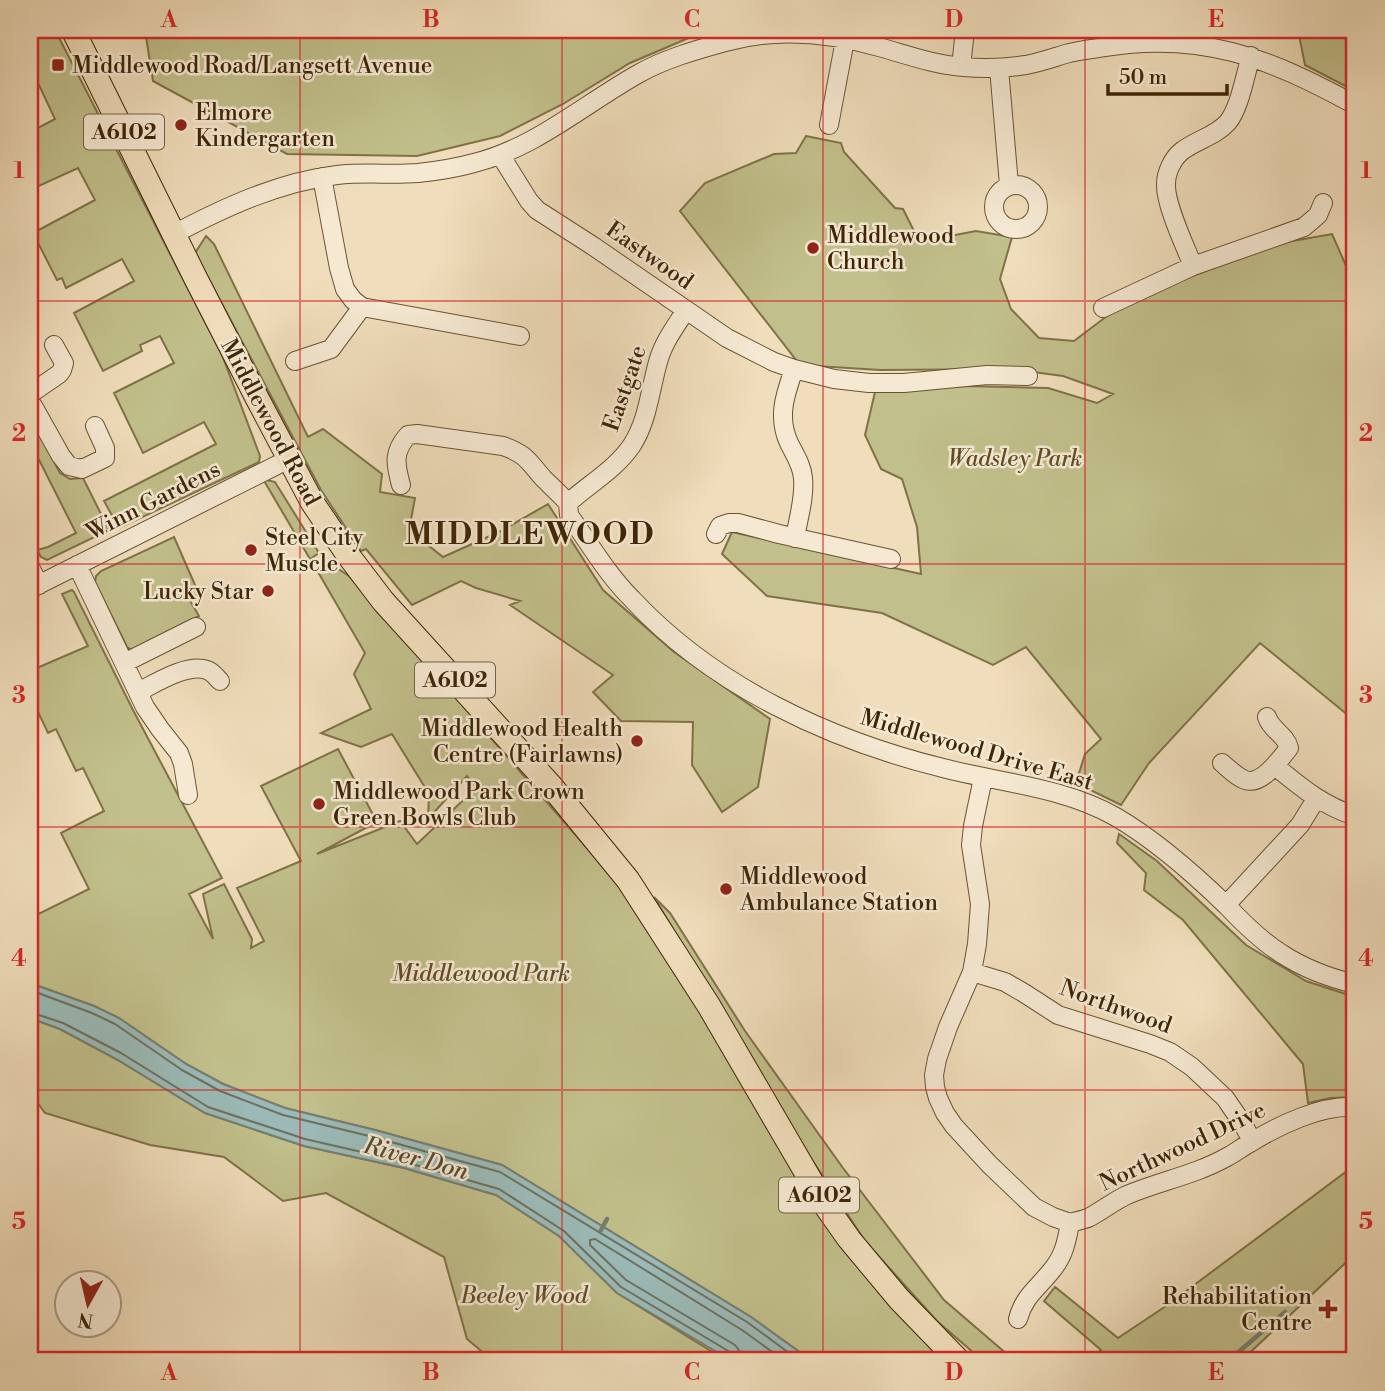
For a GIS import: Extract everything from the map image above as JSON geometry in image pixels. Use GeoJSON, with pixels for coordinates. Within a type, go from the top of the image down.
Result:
{"type":"FeatureCollection","features":[{"type":"Feature","properties":{"kind":"main road","name":"Middlewood Road"},"geometry":{"type":"LineString","coordinates":[[73,30],[312,502],[383,600],[552,787],[632,887],[709,1006],[825,1205],[899,1299],[959,1361]]}},
{"type":"Feature","properties":{"kind":"street"},"geometry":{"type":"LineString","coordinates":[[961,67],[965,30]]}},
{"type":"Feature","properties":{"kind":"street"},"geometry":{"type":"LineString","coordinates":[[174,234],[215,213],[285,185],[322,177],[450,169],[501,156],[555,127],[642,72],[730,40],[773,34],[804,34],[845,40],[878,46],[929,62],[961,67],[999,68],[1029,64],[1071,52],[1182,36],[1281,67],[1355,105]]}},
{"type":"Feature","properties":{"kind":"street"},"geometry":{"type":"LineString","coordinates":[[829,125],[845,40]]}},
{"type":"Feature","properties":{"kind":"street"},"geometry":{"type":"LineString","coordinates":[[1192,266],[1169,202],[1166,184],[1169,171],[1174,159],[1182,151],[1220,129],[1229,120],[1235,110],[1251,56]]}},
{"type":"Feature","properties":{"kind":"street"},"geometry":{"type":"LineString","coordinates":[[999,68],[1009,185]]}},
{"type":"Feature","properties":{"kind":"street","name":"Eastwood"},"geometry":{"type":"LineString","coordinates":[[501,156],[537,210],[727,338],[774,362],[834,379],[869,383],[904,383],[987,375],[1028,376]]}},
{"type":"Feature","properties":{"kind":"street"},"geometry":{"type":"LineString","coordinates":[[322,177],[345,289],[353,300],[362,307],[520,336]]}},
{"type":"Feature","properties":{"kind":"street"},"geometry":{"type":"LineString","coordinates":[[1103,308],[1192,266],[1304,227],[1318,215],[1323,203]]}},
{"type":"Feature","properties":{"kind":"street"},"geometry":{"type":"LineString","coordinates":[[295,361],[331,349],[362,307]]}},
{"type":"Feature","properties":{"kind":"street","name":"Eastgate"},"geometry":{"type":"LineString","coordinates":[[568,503],[613,466],[632,444],[647,411],[664,346],[686,310]]}},
{"type":"Feature","properties":{"kind":"street"},"geometry":{"type":"LineString","coordinates":[[30,394],[62,370],[64,363],[54,345]]}},
{"type":"Feature","properties":{"kind":"street"},"geometry":{"type":"LineString","coordinates":[[794,369],[782,410],[783,426],[801,466],[803,480],[795,538]]}},
{"type":"Feature","properties":{"kind":"street"},"geometry":{"type":"LineString","coordinates":[[30,404],[61,456],[69,466],[77,469],[87,468],[105,458],[106,448],[95,426]]}},
{"type":"Feature","properties":{"kind":"street","name":"Middlewood Drive East"},"geometry":{"type":"LineString","coordinates":[[401,485],[396,468],[396,455],[408,435],[503,446],[515,450],[533,464],[568,503],[569,514],[612,577],[631,599],[671,637],[733,681],[796,716],[890,753],[941,768],[1056,793],[1115,816],[1156,843],[1226,905],[1245,926],[1283,955],[1331,978],[1355,984]]}},
{"type":"Feature","properties":{"kind":"street","name":"Winn Gardens"},"geometry":{"type":"LineString","coordinates":[[30,567],[34,587],[289,459]]}},
{"type":"Feature","properties":{"kind":"street"},"geometry":{"type":"LineString","coordinates":[[716,534],[720,526],[738,523],[891,559]]}},
{"type":"Feature","properties":{"kind":"street"},"geometry":{"type":"LineString","coordinates":[[77,565],[145,707],[179,753],[188,795]]}},
{"type":"Feature","properties":{"kind":"street"},"geometry":{"type":"LineString","coordinates":[[124,663],[197,627]]}},
{"type":"Feature","properties":{"kind":"street"},"geometry":{"type":"LineString","coordinates":[[138,692],[183,670],[196,668],[212,672],[220,681]]}},
{"type":"Feature","properties":{"kind":"street"},"geometry":{"type":"LineString","coordinates":[[1222,763],[1242,779],[1251,782],[1275,766],[1289,748],[1269,725],[1266,717]]}},
{"type":"Feature","properties":{"kind":"street"},"geometry":{"type":"LineString","coordinates":[[1275,766],[1316,799],[1355,816]]}},
{"type":"Feature","properties":{"kind":"street"},"geometry":{"type":"LineString","coordinates":[[983,778],[971,845],[980,904],[977,944],[972,972],[948,1027],[934,1075],[938,1098],[954,1126],[1009,1184],[1034,1206],[1070,1223],[1063,1253],[1054,1268],[1027,1298],[1018,1319]]}},
{"type":"Feature","properties":{"kind":"street"},"geometry":{"type":"LineString","coordinates":[[1226,905],[1300,825],[1316,799]]}},
{"type":"Feature","properties":{"kind":"street","name":"Northwood"},"geometry":{"type":"LineString","coordinates":[[972,972],[1005,982],[1058,1015],[1170,1052],[1192,1067],[1226,1098],[1252,1141]]}},
{"type":"Feature","properties":{"kind":"street","name":"Northwood Drive"},"geometry":{"type":"LineString","coordinates":[[1070,1223],[1087,1219],[1122,1197],[1206,1167],[1305,1115],[1346,1106],[1355,1107]]}},
{"type":"Feature","properties":{"kind":"green space"},"geometry":{"type":"Polygon","coordinates":[[[55,30],[222,355],[260,456],[259,462],[119,528],[104,501],[216,444],[204,422],[143,453],[114,393],[174,363],[160,336],[140,345],[142,351],[103,371],[74,313],[134,281],[122,259],[66,288],[62,278],[57,280],[33,233],[95,200],[78,168],[30,190],[30,132],[55,119],[39,85],[30,89],[30,42],[55,30]]]}},
{"type":"Feature","properties":{"kind":"green space"},"geometry":{"type":"Polygon","coordinates":[[[145,30],[717,30],[698,34],[630,63],[563,104],[500,136],[417,156],[287,154],[153,81],[145,30]]]}},
{"type":"Feature","properties":{"kind":"green space"},"geometry":{"type":"Polygon","coordinates":[[[1298,30],[1328,30],[1355,44],[1355,91],[1305,65],[1298,30]]]}},
{"type":"Feature","properties":{"kind":"green space","name":"Wadsley Park"},"geometry":{"type":"Polygon","coordinates":[[[806,136],[841,143],[844,152],[895,208],[903,209],[917,237],[934,239],[976,231],[1012,237],[1000,279],[1011,309],[1039,338],[1074,341],[1115,310],[1182,280],[1275,244],[1332,234],[1355,286],[1355,721],[1260,643],[1149,763],[1121,805],[1076,783],[1085,754],[1101,739],[1026,647],[993,665],[882,613],[767,596],[722,554],[732,532],[921,574],[917,527],[902,479],[881,469],[865,435],[875,392],[964,386],[1048,388],[1097,403],[1113,394],[1063,376],[1011,369],[880,370],[800,365],[680,211],[705,183],[774,154],[796,153],[806,136]]]}},
{"type":"Feature","properties":{"kind":"green space"},"geometry":{"type":"Polygon","coordinates":[[[206,236],[214,244],[308,437],[323,429],[382,474],[380,492],[415,498],[409,530],[443,557],[501,531],[548,504],[603,590],[674,652],[770,719],[758,787],[722,812],[692,765],[693,722],[621,721],[593,692],[613,675],[510,605],[520,601],[461,581],[412,605],[366,549],[361,551],[321,490],[195,253],[206,236]]]}},
{"type":"Feature","properties":{"kind":"green space"},"geometry":{"type":"Polygon","coordinates":[[[30,416],[60,473],[70,479],[83,478],[109,530],[47,560],[41,557],[37,550],[76,533],[30,442],[30,416]]]}},
{"type":"Feature","properties":{"kind":"green space"},"geometry":{"type":"Polygon","coordinates":[[[263,479],[275,482],[319,553],[310,559],[263,479]]]}},
{"type":"Feature","properties":{"kind":"green space"},"geometry":{"type":"Polygon","coordinates":[[[174,537],[199,594],[189,599],[199,616],[132,650],[127,647],[95,582],[96,576],[101,571],[174,537]]]}},
{"type":"Feature","properties":{"kind":"green space","name":"Middlewood Park"},"geometry":{"type":"Polygon","coordinates":[[[330,568],[349,576],[615,880],[688,985],[836,1238],[949,1361],[812,1361],[751,1317],[502,1165],[285,1108],[223,1084],[186,1064],[119,1018],[30,983],[30,918],[89,889],[61,833],[104,811],[83,768],[76,771],[56,729],[48,733],[30,695],[30,671],[88,646],[62,594],[72,590],[74,592],[222,878],[189,894],[213,939],[203,894],[224,884],[252,939],[251,948],[264,941],[237,888],[301,861],[261,786],[338,749],[377,822],[317,854],[400,821],[417,844],[476,788],[467,776],[428,819],[429,794],[392,734],[361,747],[321,733],[371,709],[354,674],[365,653],[318,572],[330,568]]]}},
{"type":"Feature","properties":{"kind":"green space"},"geometry":{"type":"Polygon","coordinates":[[[1119,834],[1157,861],[1246,945],[1306,981],[1355,997],[1355,1097],[1308,1103],[1303,1064],[1183,920],[1144,890],[1146,873],[1117,843],[1119,834]]]}},
{"type":"Feature","properties":{"kind":"green space"},"geometry":{"type":"Polygon","coordinates":[[[654,897],[670,913],[745,1031],[843,1168],[944,1300],[1015,1361],[983,1361],[937,1321],[865,1241],[807,1152],[654,897]]]}},
{"type":"Feature","properties":{"kind":"green space","name":"Beeley Wood"},"geometry":{"type":"Polygon","coordinates":[[[30,1018],[60,1029],[118,1060],[205,1113],[304,1146],[404,1168],[496,1195],[559,1236],[617,1293],[727,1361],[493,1361],[467,1339],[444,1257],[326,1193],[283,1201],[224,1157],[150,1145],[45,1113],[30,1093],[30,1018]]]}},
{"type":"Feature","properties":{"kind":"green space"},"geometry":{"type":"Polygon","coordinates":[[[1355,1165],[1355,1254],[1241,1361],[1088,1361],[1101,1350],[1044,1301],[1055,1287],[1118,1338],[1166,1306],[1355,1165]]]}},
{"type":"Feature","properties":{"kind":"water","name":"River Don"},"geometry":{"type":"Polygon","coordinates":[[[30,983],[119,1018],[186,1064],[223,1084],[285,1108],[502,1165],[751,1317],[812,1361],[732,1361],[617,1293],[559,1236],[496,1195],[404,1168],[304,1146],[205,1113],[118,1060],[60,1029],[30,1018],[30,983]]]}},
{"type":"Feature","properties":{"kind":"waterway"},"geometry":{"type":"LineString","coordinates":[[601,1230],[607,1219]]}},
{"type":"Feature","properties":{"kind":"waterway"},"geometry":{"type":"LineString","coordinates":[[1228,1361],[1285,1312]]}},
{"type":"Feature","properties":{"kind":"place","name":"Middlewood Road/Langsett Avenue"},"geometry":{"type":"Point","coordinates":[58,65]}},
{"type":"Feature","properties":{"kind":"place","name":"Elmore Kindergarten"},"geometry":{"type":"Point","coordinates":[181,125]}},
{"type":"Feature","properties":{"kind":"place","name":"Middlewood Church"},"geometry":{"type":"Point","coordinates":[813,248]}},
{"type":"Feature","properties":{"kind":"place","name":"Steel City Muscle"},"geometry":{"type":"Point","coordinates":[251,550]}},
{"type":"Feature","properties":{"kind":"place","name":"Lucky Star"},"geometry":{"type":"Point","coordinates":[268,591]}},
{"type":"Feature","properties":{"kind":"place","name":"Middlewood Health Centre (Fairlawns)"},"geometry":{"type":"Point","coordinates":[637,741]}},
{"type":"Feature","properties":{"kind":"place","name":"Middlewood Park Crown Green Bowls Club"},"geometry":{"type":"Point","coordinates":[319,804]}},
{"type":"Feature","properties":{"kind":"place","name":"Middlewood Ambulance Station"},"geometry":{"type":"Point","coordinates":[726,889]}},
{"type":"Feature","properties":{"kind":"place","name":"Rehabilitation Centre"},"geometry":{"type":"Point","coordinates":[1328,1309]}},
{"type":"Feature","properties":{"kind":"district","name":"MIDDLEWOOD"},"geometry":{"type":"Point","coordinates":[530,534]}}]}
